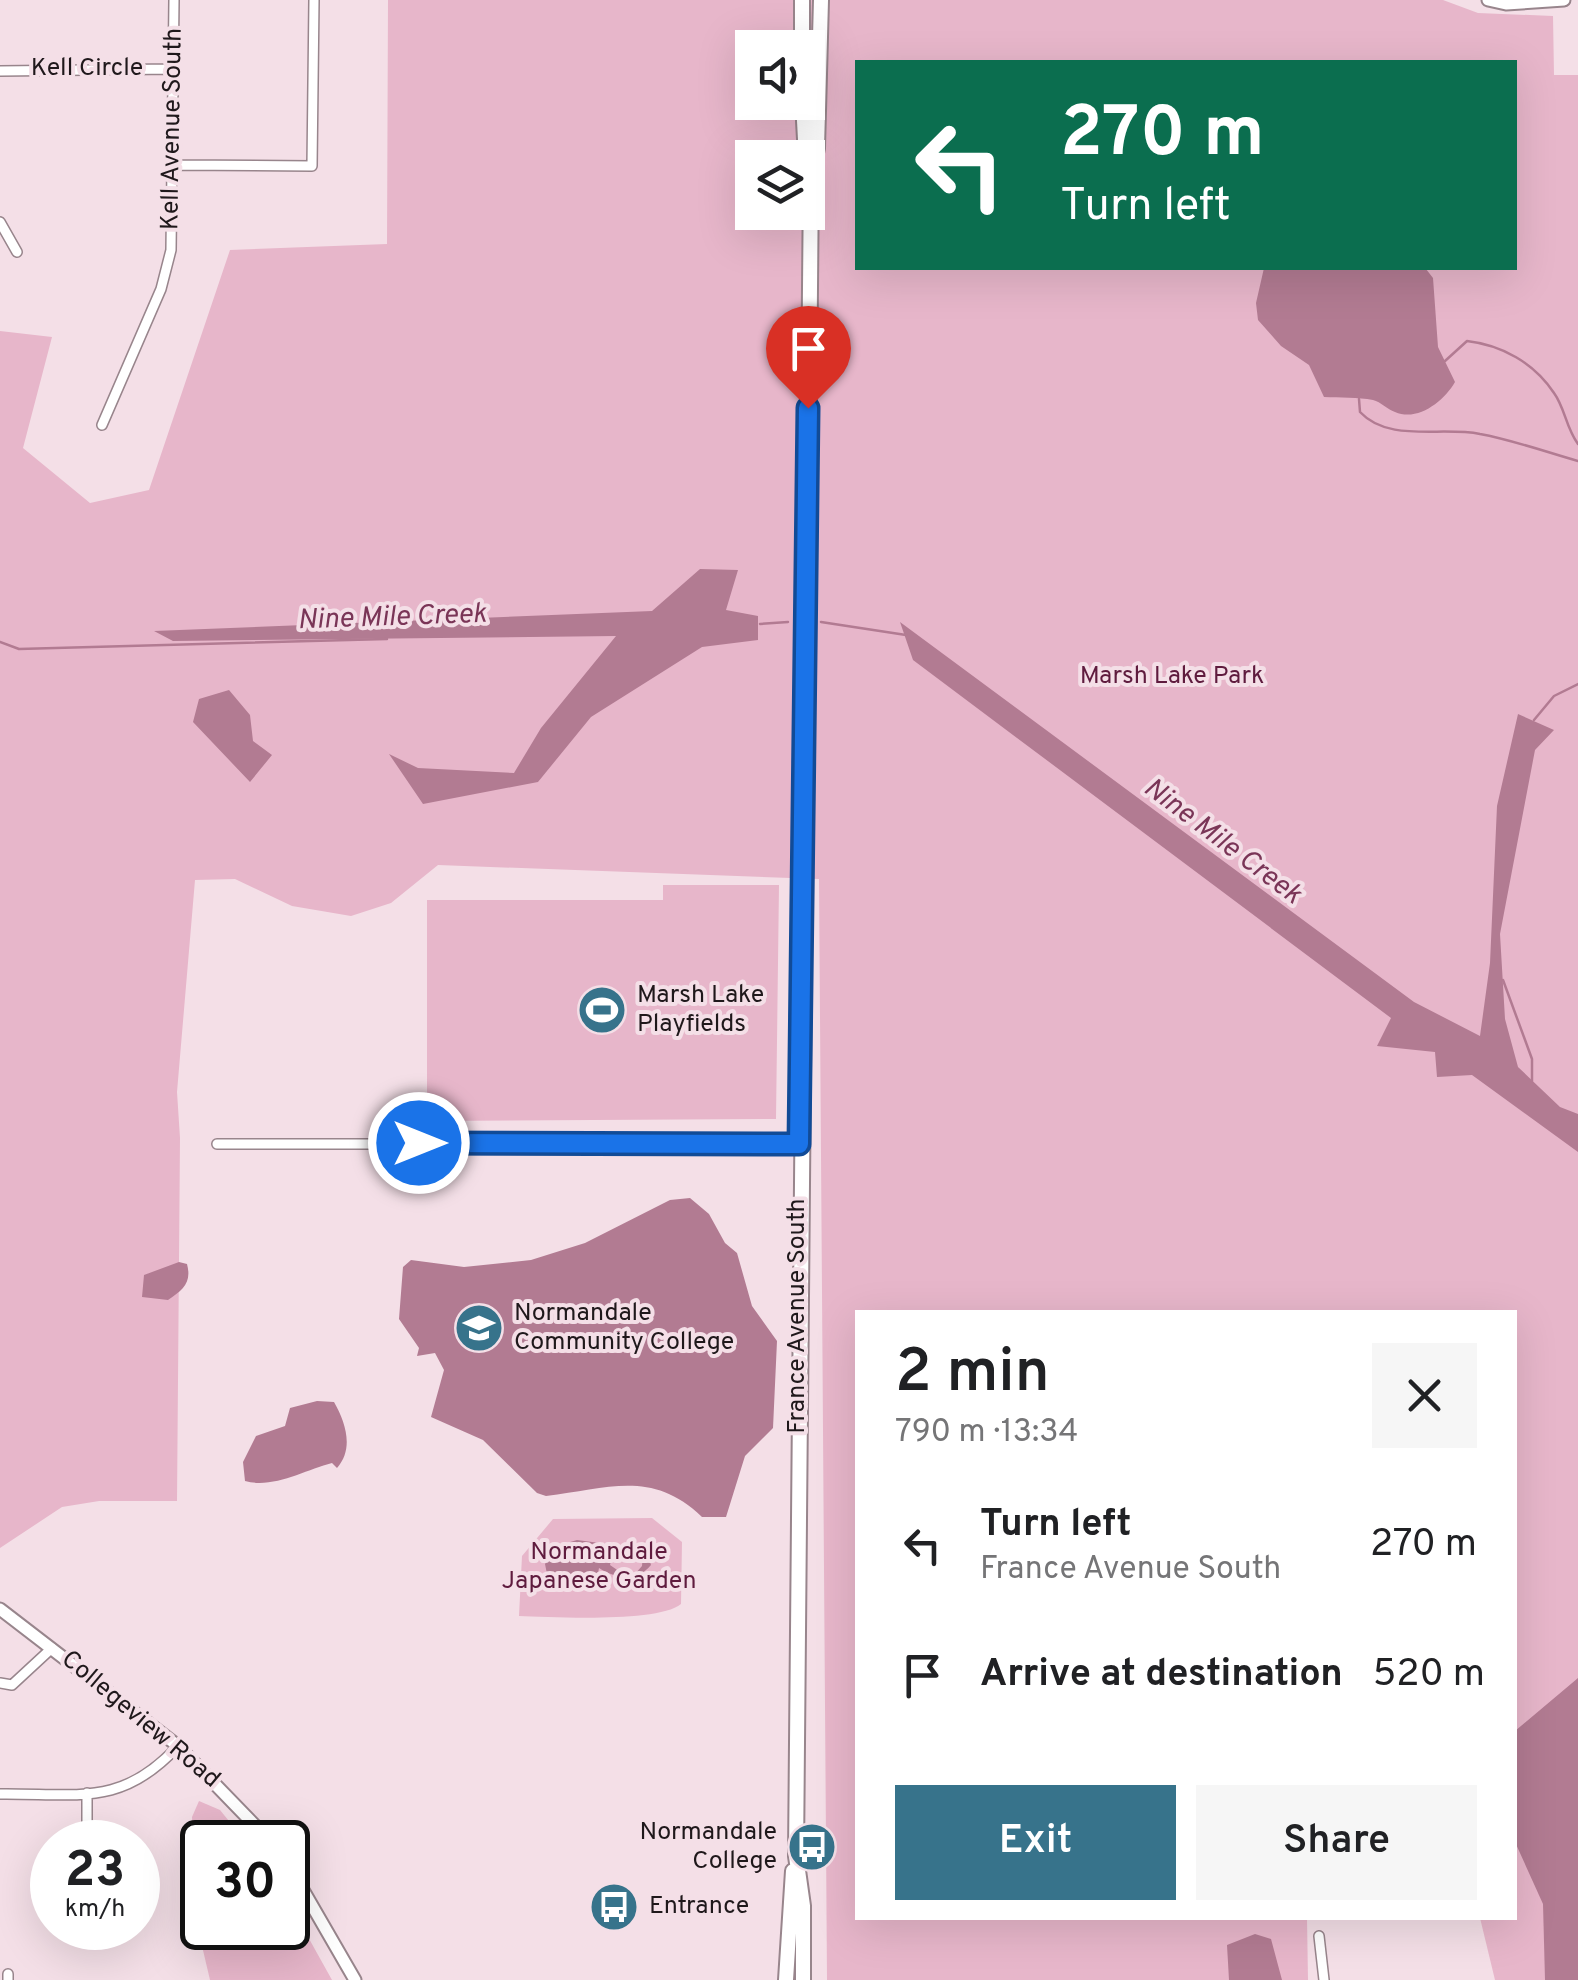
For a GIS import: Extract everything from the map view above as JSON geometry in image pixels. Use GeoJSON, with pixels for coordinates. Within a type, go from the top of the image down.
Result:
{"type":"FeatureCollection","features":[{"type":"Feature","properties":{"kind":"main road"},"geometry":{"type":"LineString","coordinates":[[802,0],[802,30]]}},
{"type":"Feature","properties":{"kind":"main road","name":"France Avenue South"},"geometry":{"type":"LineString","coordinates":[[817,140],[821,0]]}},
{"type":"Feature","properties":{"kind":"main road","name":"France Avenue South"},"geometry":{"type":"LineString","coordinates":[[803,1980],[803,1906],[796,1856],[807,230]]}},
{"type":"Feature","properties":{"kind":"main road","name":"France Avenue South"},"geometry":{"type":"LineString","coordinates":[[786,1980],[788,1905],[796,1856]]}},
{"type":"Feature","properties":{"kind":"street","name":"Kell Avenue South"},"geometry":{"type":"LineString","coordinates":[[102,425],[166,270],[173,229],[174,0]]}},
{"type":"Feature","properties":{"kind":"street"},"geometry":{"type":"LineString","coordinates":[[173,165],[312,166],[314,0]]}},
{"type":"Feature","properties":{"kind":"street"},"geometry":{"type":"LineString","coordinates":[[1488,0],[1506,4],[1571,0]]}},
{"type":"Feature","properties":{"kind":"street","name":"Kell Circle"},"geometry":{"type":"LineString","coordinates":[[0,71],[174,69]]}},
{"type":"Feature","properties":{"kind":"street"},"geometry":{"type":"LineString","coordinates":[[0,222],[17,252]]}},
{"type":"Feature","properties":{"kind":"street"},"geometry":{"type":"LineString","coordinates":[[217,1144],[799,1144]]}},
{"type":"Feature","properties":{"kind":"street","name":"Collegeview Road"},"geometry":{"type":"LineString","coordinates":[[0,1609],[178,1746],[216,1780],[251,1820]]}},
{"type":"Feature","properties":{"kind":"street"},"geometry":{"type":"LineString","coordinates":[[0,1684],[12,1684],[52,1648]]}},
{"type":"Feature","properties":{"kind":"street"},"geometry":{"type":"LineString","coordinates":[[0,1794],[87,1793],[133,1786],[178,1746]]}},
{"type":"Feature","properties":{"kind":"street"},"geometry":{"type":"LineString","coordinates":[[87,1793],[87,1820]]}},
{"type":"Feature","properties":{"kind":"street"},"geometry":{"type":"LineString","coordinates":[[310,1902],[355,1980]]}},
{"type":"Feature","properties":{"kind":"street"},"geometry":{"type":"LineString","coordinates":[[1319,1936],[1324,1980]]}},
{"type":"Feature","properties":{"kind":"green space","name":"Marsh Lake Park"},"geometry":{"type":"Polygon","coordinates":[[[388,0],[1443,0],[1478,13],[1553,16],[1554,75],[1578,75],[1578,1980],[1495,1980],[1480,1920],[1517,1920],[1517,1310],[855,1310],[855,1920],[1307,1920],[1308,1980],[827,1980],[819,879],[438,865],[391,903],[351,916],[292,906],[235,879],[195,880],[177,1092],[177,1501],[99,1501],[62,1507],[0,1548],[0,331],[52,337],[23,448],[90,503],[149,490],[230,250],[387,244],[388,0]]]}},
{"type":"Feature","properties":{"kind":"green space","name":"Marsh Lake Playfields"},"geometry":{"type":"Polygon","coordinates":[[[663,885],[779,885],[776,1119],[427,1121],[427,900],[663,900],[663,885]]]}},
{"type":"Feature","properties":{"kind":"green space","name":"Normandale Japanese Garden"},"geometry":{"type":"Polygon","coordinates":[[[652,1518],[682,1542],[681,1604],[669,1610],[629,1616],[519,1616],[522,1556],[553,1519],[652,1518]]]}},
{"type":"Feature","properties":{"kind":"green space"},"geometry":{"type":"Polygon","coordinates":[[[199,1801],[220,1810],[228,1820],[192,1820],[199,1801]]]}},
{"type":"Feature","properties":{"kind":"green space"},"geometry":{"type":"Polygon","coordinates":[[[310,1940],[332,1980],[210,1980],[203,1950],[310,1950],[310,1940]]]}},
{"type":"Feature","properties":{"kind":"shaded area"},"geometry":{"type":"Polygon","coordinates":[[[1264,270],[1427,270],[1433,278],[1438,347],[1455,382],[1437,402],[1413,414],[1395,412],[1373,400],[1324,397],[1309,365],[1281,346],[1258,320],[1256,303],[1264,270]]]}},
{"type":"Feature","properties":{"kind":"shaded area"},"geometry":{"type":"Polygon","coordinates":[[[700,569],[738,570],[726,610],[758,616],[758,640],[702,647],[591,717],[538,782],[423,804],[389,754],[418,768],[514,773],[541,728],[616,636],[173,641],[154,631],[652,611],[700,569]]]}},
{"type":"Feature","properties":{"kind":"shaded area"},"geometry":{"type":"Polygon","coordinates":[[[900,622],[1414,1002],[1480,1036],[1490,963],[1497,806],[1518,714],[1554,730],[1535,750],[1500,934],[1505,1019],[1518,1067],[1560,1107],[1578,1114],[1578,1152],[1472,1075],[1437,1077],[1435,1052],[1377,1046],[1391,1018],[913,660],[900,622]]]}},
{"type":"Feature","properties":{"kind":"shaded area"},"geometry":{"type":"Polygon","coordinates":[[[229,690],[250,715],[253,741],[272,755],[250,782],[193,722],[199,699],[229,690]]]}},
{"type":"Feature","properties":{"kind":"shaded area"},"geometry":{"type":"Polygon","coordinates":[[[690,1198],[709,1214],[725,1243],[737,1253],[752,1306],[777,1341],[773,1428],[745,1456],[726,1517],[702,1517],[665,1492],[647,1487],[609,1487],[546,1496],[537,1493],[483,1440],[431,1417],[444,1370],[435,1353],[417,1356],[419,1348],[399,1319],[403,1267],[411,1260],[464,1267],[531,1260],[585,1243],[670,1200],[690,1198]]]}},
{"type":"Feature","properties":{"kind":"shaded area"},"geometry":{"type":"Polygon","coordinates":[[[179,1262],[187,1264],[188,1271],[182,1289],[168,1300],[142,1297],[144,1275],[179,1262]]]}},
{"type":"Feature","properties":{"kind":"shaded area"},"geometry":{"type":"Polygon","coordinates":[[[317,1401],[334,1402],[345,1427],[347,1444],[337,1468],[332,1463],[278,1481],[245,1481],[243,1462],[256,1436],[285,1426],[290,1408],[317,1401]]]}},
{"type":"Feature","properties":{"kind":"shaded area"},"geometry":{"type":"Polygon","coordinates":[[[577,1540],[607,1544],[612,1557],[610,1565],[623,1574],[635,1574],[642,1566],[644,1541],[651,1565],[639,1574],[626,1577],[599,1568],[597,1579],[558,1580],[547,1574],[545,1564],[557,1546],[577,1540]]]}},
{"type":"Feature","properties":{"kind":"shaded area"},"geometry":{"type":"Polygon","coordinates":[[[1578,1678],[1578,1980],[1545,1980],[1543,1904],[1517,1846],[1517,1729],[1578,1678]]]}},
{"type":"Feature","properties":{"kind":"shaded area"},"geometry":{"type":"Polygon","coordinates":[[[1255,1934],[1271,1939],[1282,1980],[1229,1980],[1227,1945],[1255,1934]]]}},
{"type":"Feature","properties":{"kind":"waterway"},"geometry":{"type":"LineString","coordinates":[[1445,361],[1467,341],[1516,357],[1554,393],[1578,444]]}},
{"type":"Feature","properties":{"kind":"waterway"},"geometry":{"type":"LineString","coordinates":[[1359,399],[1360,412],[1386,427],[1480,434],[1578,461]]}},
{"type":"Feature","properties":{"kind":"waterway","name":"Nine Mile Creek"},"geometry":{"type":"LineString","coordinates":[[760,624],[788,622]]}},
{"type":"Feature","properties":{"kind":"waterway","name":"Nine Mile Creek"},"geometry":{"type":"LineString","coordinates":[[821,622],[906,635]]}},
{"type":"Feature","properties":{"kind":"waterway","name":"Nine Mile Creek"},"geometry":{"type":"LineString","coordinates":[[0,642],[19,649],[387,639]]}},
{"type":"Feature","properties":{"kind":"waterway"},"geometry":{"type":"LineString","coordinates":[[1534,720],[1554,696],[1578,684]]}},
{"type":"Feature","properties":{"kind":"waterway"},"geometry":{"type":"LineString","coordinates":[[1503,980],[1532,1059],[1532,1081]]}},
{"type":"Feature","properties":{"kind":"place","name":"Marsh Lake Playfields"},"geometry":{"type":"Point","coordinates":[602,1010]}},
{"type":"Feature","properties":{"kind":"place","name":"Normandale Community College"},"geometry":{"type":"Point","coordinates":[479,1328]}},
{"type":"Feature","properties":{"kind":"place","name":"Normandale College"},"geometry":{"type":"Point","coordinates":[812,1847]}},
{"type":"Feature","properties":{"kind":"place","name":"Entrance"},"geometry":{"type":"Point","coordinates":[614,1907]}},
{"type":"Feature","properties":{"kind":"route"},"geometry":{"type":"LineString","coordinates":[[419,1143],[799,1144],[808,408]]}}]}
